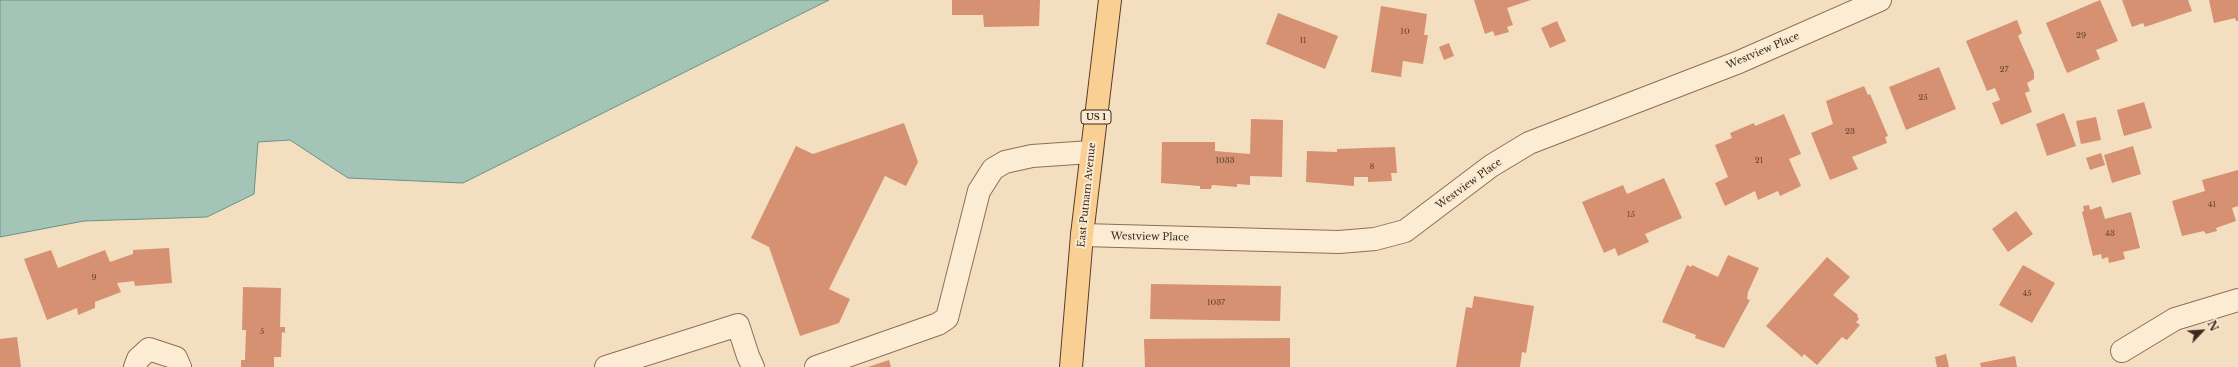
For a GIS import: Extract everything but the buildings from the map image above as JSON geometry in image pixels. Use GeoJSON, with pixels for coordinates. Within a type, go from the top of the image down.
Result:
{"type":"FeatureCollection","features":[{"type":"Feature","properties":{"kind":"main road","name":"East Putnam Avenue"},"geometry":{"type":"LineString","coordinates":[[1071,367],[1082,235],[1110,0]]}},
{"type":"Feature","properties":{"kind":"street","name":"Westview Place"},"geometry":{"type":"LineString","coordinates":[[1082,235],[1339,242],[1375,239],[1405,231],[1491,166],[1529,143],[1739,62],[1880,0]]}},
{"type":"Feature","properties":{"kind":"street"},"geometry":{"type":"LineString","coordinates":[[816,367],[938,324],[946,318],[979,192],[993,169],[1005,162],[1032,156],[1091,152]]}},
{"type":"Feature","properties":{"kind":"street"},"geometry":{"type":"LineString","coordinates":[[2122,351],[2175,319],[2238,300]]}},
{"type":"Feature","properties":{"kind":"street"},"geometry":{"type":"LineString","coordinates":[[606,367],[738,326],[753,367]]}},
{"type":"Feature","properties":{"kind":"street"},"geometry":{"type":"LineString","coordinates":[[135,367],[138,359],[149,349],[176,358],[180,367]]}},
{"type":"Feature","properties":{"kind":"shaded area"},"geometry":{"type":"Polygon","coordinates":[[[0,0],[829,0],[463,183],[348,178],[290,140],[258,142],[254,194],[207,217],[84,221],[0,237],[0,0]]]}}]}
